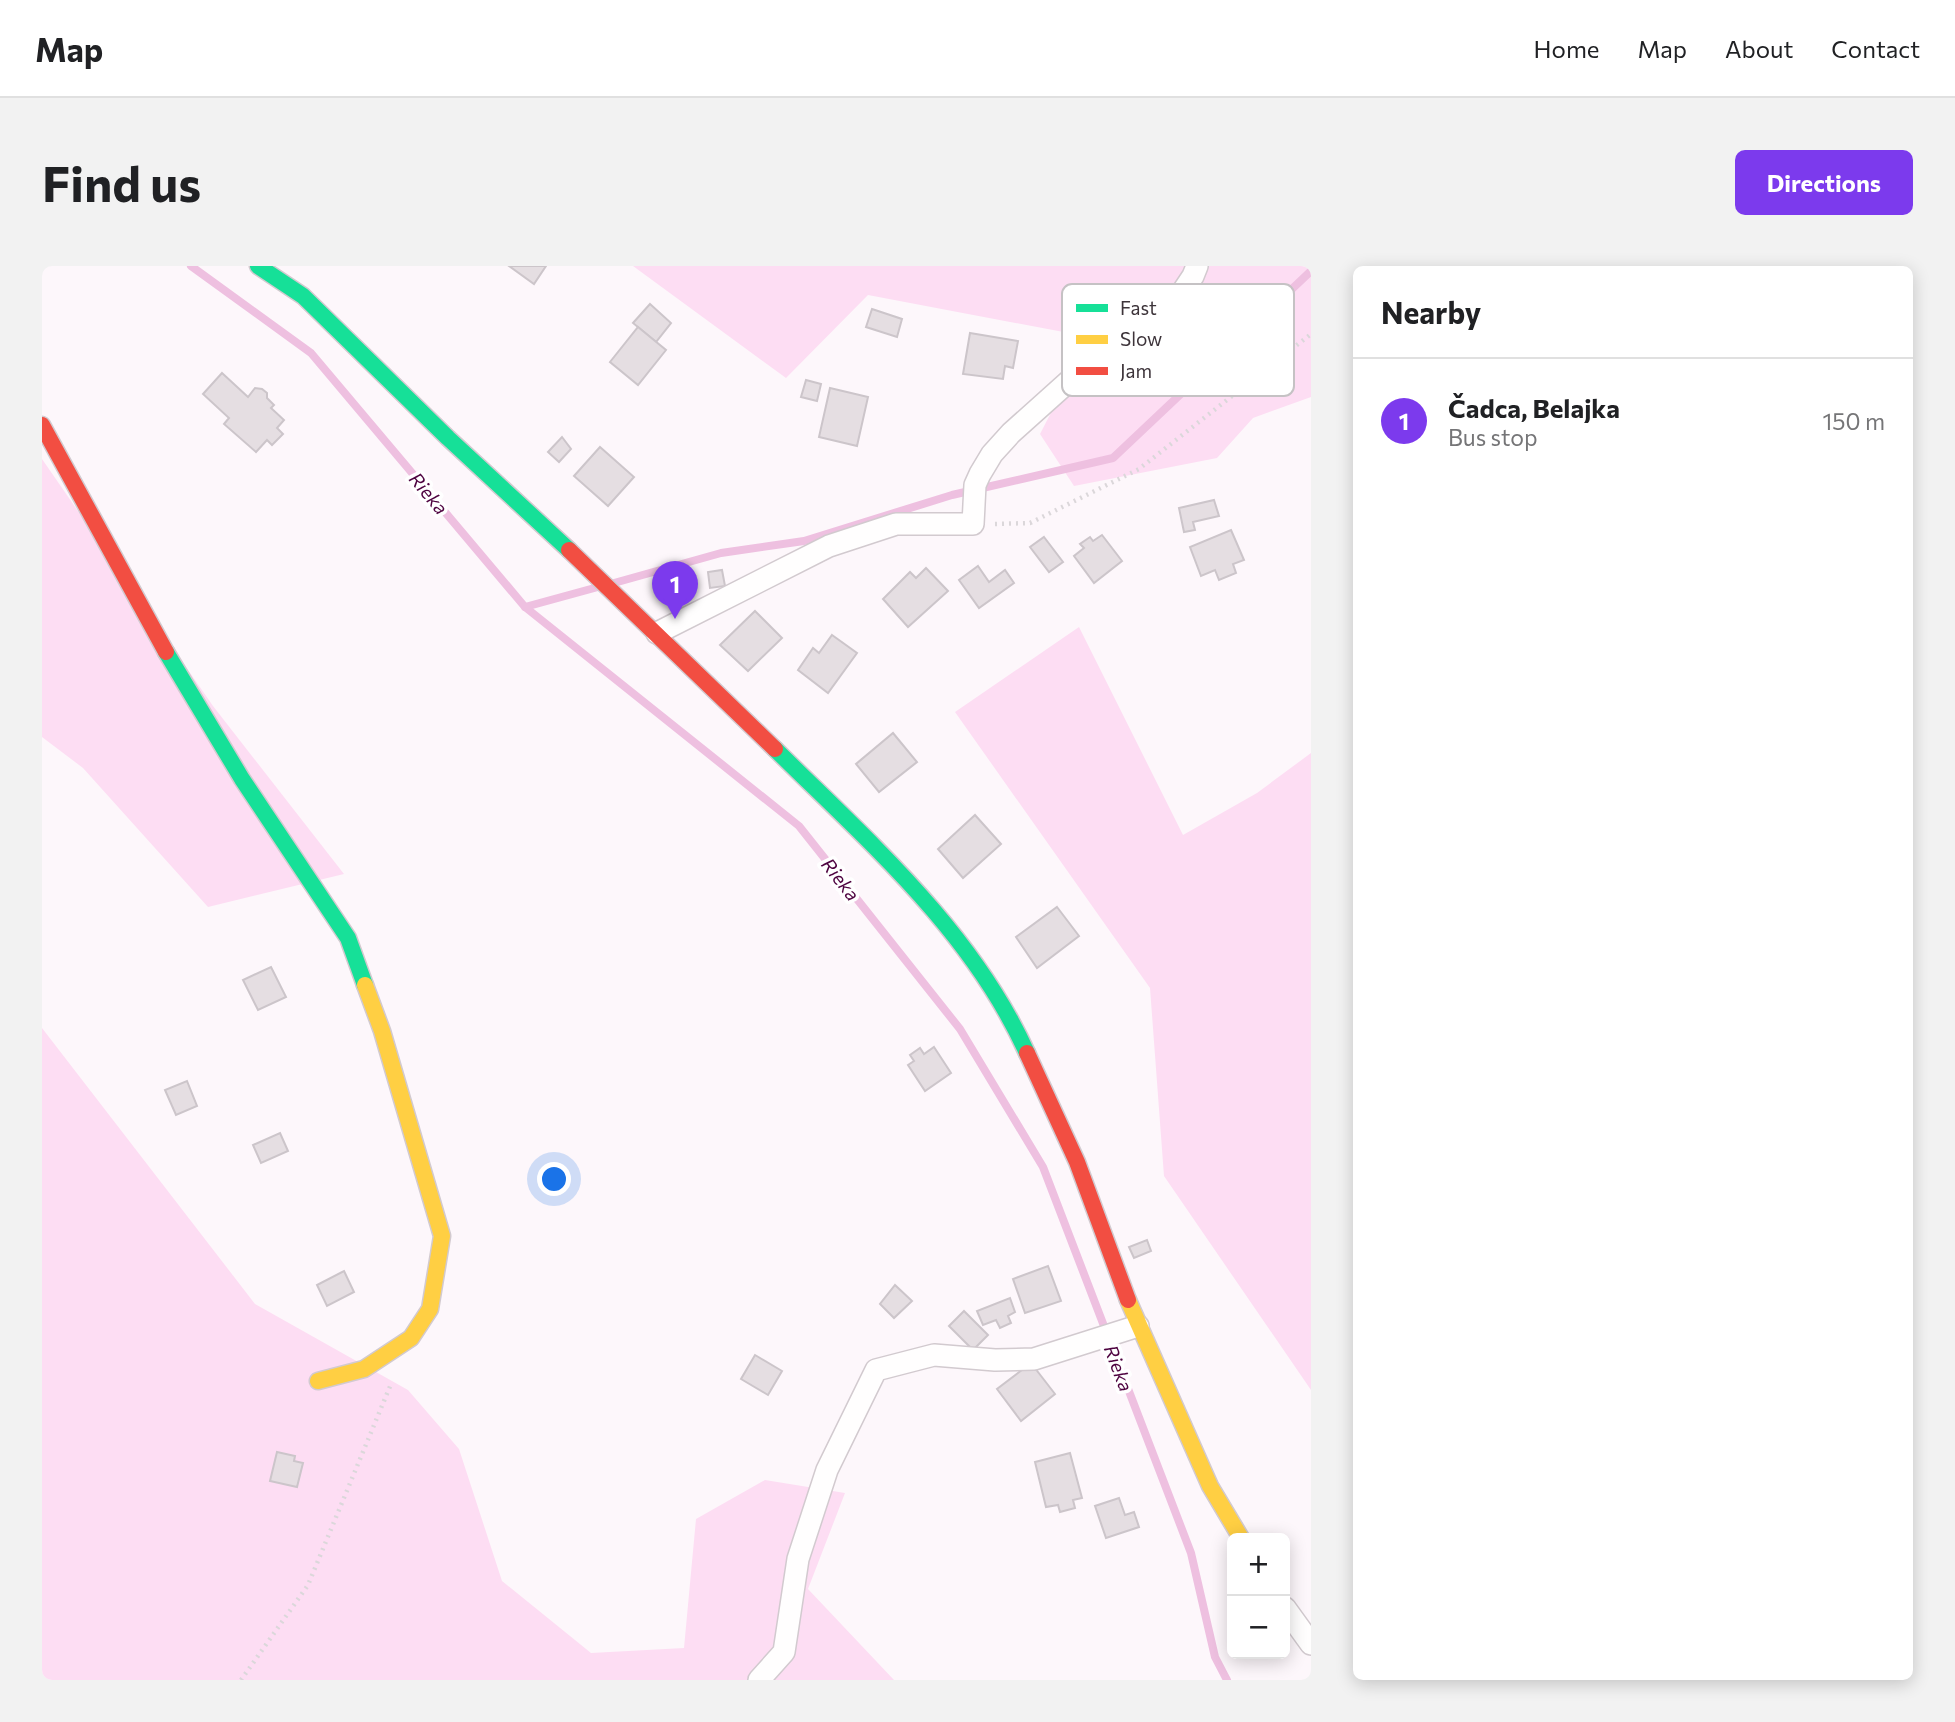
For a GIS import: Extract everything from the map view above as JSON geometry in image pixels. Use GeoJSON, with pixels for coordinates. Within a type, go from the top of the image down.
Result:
{"type":"FeatureCollection","features":[{"type":"Feature","properties":{"kind":"street"},"geometry":{"type":"LineString","coordinates":[[258,266],[303,296],[447,438],[621,598],[847,820],[946,922],[992,985],[1014,1023],[1077,1162],[1138,1326],[1210,1486],[1238,1533]]}},
{"type":"Feature","properties":{"kind":"street"},"geometry":{"type":"LineString","coordinates":[[1187,284],[1197,266]]}},
{"type":"Feature","properties":{"kind":"street"},"geometry":{"type":"LineString","coordinates":[[657,633],[829,547],[896,524],[974,505],[992,454],[1062,387]]}},
{"type":"Feature","properties":{"kind":"street"},"geometry":{"type":"LineString","coordinates":[[42,425],[149,623],[235,767],[348,938],[383,1031],[442,1236],[430,1309],[411,1338],[364,1369],[318,1381]]}},
{"type":"Feature","properties":{"kind":"street"},"geometry":{"type":"LineString","coordinates":[[759,1680],[784,1652],[798,1559],[822,1483],[876,1370],[934,1355],[995,1360],[1034,1359],[1138,1326]]}},
{"type":"Feature","properties":{"kind":"street"},"geometry":{"type":"LineString","coordinates":[[1290,1615],[1311,1644]]}},
{"type":"Feature","properties":{"kind":"path"},"geometry":{"type":"LineString","coordinates":[[1294,347],[1311,334]]}},
{"type":"Feature","properties":{"kind":"path"},"geometry":{"type":"LineString","coordinates":[[974,505],[1030,523],[1139,469],[1232,396]]}},
{"type":"Feature","properties":{"kind":"path"},"geometry":{"type":"LineString","coordinates":[[241,1680],[308,1586],[395,1376]]}},
{"type":"Feature","properties":{"kind":"shaded area"},"geometry":{"type":"Polygon","coordinates":[[[633,266],[1311,266],[1311,397],[1253,418],[1217,458],[1074,486],[1040,434],[1062,391],[1062,396],[1294,396],[1294,284],[1062,284],[1062,332],[868,295],[786,378],[633,266]]]}},
{"type":"Feature","properties":{"kind":"shaded area"},"geometry":{"type":"Polygon","coordinates":[[[42,459],[213,706],[344,874],[208,907],[83,768],[42,737],[42,459]]]}},
{"type":"Feature","properties":{"kind":"shaded area"},"geometry":{"type":"Polygon","coordinates":[[[1079,627],[1183,835],[1257,793],[1311,753],[1311,1390],[1164,1176],[1150,988],[955,712],[1079,627]]]}},
{"type":"Feature","properties":{"kind":"shaded area"},"geometry":{"type":"Polygon","coordinates":[[[42,1028],[255,1304],[408,1390],[459,1449],[502,1581],[591,1653],[684,1648],[696,1519],[765,1480],[845,1493],[808,1589],[894,1680],[42,1680],[42,1028]]]}},
{"type":"Feature","properties":{"kind":"building"},"geometry":{"type":"Polygon","coordinates":[[[509,266],[546,266],[534,284],[509,266]]]}},
{"type":"Feature","properties":{"kind":"building"},"geometry":{"type":"Polygon","coordinates":[[[650,304],[671,323],[656,342],[633,323],[650,304]]]}},
{"type":"Feature","properties":{"kind":"building"},"geometry":{"type":"Polygon","coordinates":[[[872,309],[902,319],[897,337],[866,327],[872,309]]]}},
{"type":"Feature","properties":{"kind":"building"},"geometry":{"type":"Polygon","coordinates":[[[638,327],[666,350],[638,385],[610,362],[638,327]]]}},
{"type":"Feature","properties":{"kind":"building"},"geometry":{"type":"Polygon","coordinates":[[[970,333],[1018,341],[1013,368],[1005,366],[1003,379],[963,374],[970,333]]]}},
{"type":"Feature","properties":{"kind":"building"},"geometry":{"type":"Polygon","coordinates":[[[222,373],[248,397],[255,388],[267,393],[267,398],[274,405],[271,408],[284,420],[277,428],[283,434],[272,445],[267,440],[256,452],[224,424],[229,418],[203,394],[222,373]]]}},
{"type":"Feature","properties":{"kind":"building"},"geometry":{"type":"Polygon","coordinates":[[[806,380],[821,384],[817,401],[801,397],[806,380]]]}},
{"type":"Feature","properties":{"kind":"building"},"geometry":{"type":"Polygon","coordinates":[[[830,388],[868,397],[857,446],[819,437],[830,388]]]}},
{"type":"Feature","properties":{"kind":"building"},"geometry":{"type":"Polygon","coordinates":[[[562,437],[571,449],[559,462],[548,452],[562,437]]]}},
{"type":"Feature","properties":{"kind":"building"},"geometry":{"type":"Polygon","coordinates":[[[600,447],[634,477],[608,506],[574,476],[600,447]]]}},
{"type":"Feature","properties":{"kind":"building"},"geometry":{"type":"Polygon","coordinates":[[[1214,500],[1219,516],[1193,522],[1195,530],[1184,532],[1179,508],[1214,500]]]}},
{"type":"Feature","properties":{"kind":"building"},"geometry":{"type":"Polygon","coordinates":[[[1231,530],[1244,560],[1233,564],[1236,573],[1219,580],[1215,570],[1201,576],[1190,547],[1231,530]]]}},
{"type":"Feature","properties":{"kind":"building"},"geometry":{"type":"Polygon","coordinates":[[[1102,535],[1122,561],[1094,583],[1074,556],[1084,548],[1080,544],[1090,537],[1093,541],[1102,535]]]}},
{"type":"Feature","properties":{"kind":"building"},"geometry":{"type":"Polygon","coordinates":[[[1044,537],[1063,562],[1049,572],[1030,547],[1044,537]]]}},
{"type":"Feature","properties":{"kind":"building"},"geometry":{"type":"Polygon","coordinates":[[[978,566],[989,582],[1005,570],[1014,583],[979,608],[959,580],[978,566]]]}},
{"type":"Feature","properties":{"kind":"building"},"geometry":{"type":"Polygon","coordinates":[[[926,568],[948,591],[908,627],[883,599],[910,572],[916,578],[926,568]]]}},
{"type":"Feature","properties":{"kind":"building"},"geometry":{"type":"Polygon","coordinates":[[[722,570],[725,586],[710,588],[708,572],[722,570]]]}},
{"type":"Feature","properties":{"kind":"building"},"geometry":{"type":"Polygon","coordinates":[[[755,611],[782,638],[748,671],[720,645],[755,611]]]}},
{"type":"Feature","properties":{"kind":"building"},"geometry":{"type":"Polygon","coordinates":[[[832,635],[857,653],[828,693],[798,670],[813,648],[819,653],[832,635]]]}},
{"type":"Feature","properties":{"kind":"building"},"geometry":{"type":"Polygon","coordinates":[[[893,733],[917,762],[879,792],[856,764],[893,733]]]}},
{"type":"Feature","properties":{"kind":"building"},"geometry":{"type":"Polygon","coordinates":[[[975,815],[1001,844],[963,878],[938,849],[975,815]]]}},
{"type":"Feature","properties":{"kind":"building"},"geometry":{"type":"Polygon","coordinates":[[[1057,907],[1079,936],[1037,968],[1016,937],[1057,907]]]}},
{"type":"Feature","properties":{"kind":"building"},"geometry":{"type":"Polygon","coordinates":[[[271,967],[286,997],[258,1010],[243,980],[271,967]]]}},
{"type":"Feature","properties":{"kind":"building"},"geometry":{"type":"Polygon","coordinates":[[[934,1047],[951,1073],[925,1091],[908,1065],[914,1061],[910,1055],[920,1048],[924,1054],[934,1047]]]}},
{"type":"Feature","properties":{"kind":"building"},"geometry":{"type":"Polygon","coordinates":[[[187,1081],[197,1106],[176,1115],[165,1090],[187,1081]]]}},
{"type":"Feature","properties":{"kind":"building"},"geometry":{"type":"Polygon","coordinates":[[[280,1133],[288,1151],[261,1163],[253,1145],[280,1133]]]}},
{"type":"Feature","properties":{"kind":"building"},"geometry":{"type":"Polygon","coordinates":[[[1147,1240],[1151,1251],[1134,1258],[1129,1247],[1147,1240]]]}},
{"type":"Feature","properties":{"kind":"building"},"geometry":{"type":"Polygon","coordinates":[[[1048,1266],[1061,1301],[1025,1313],[1013,1279],[1048,1266]]]}},
{"type":"Feature","properties":{"kind":"building"},"geometry":{"type":"Polygon","coordinates":[[[344,1271],[354,1292],[327,1306],[317,1285],[344,1271]]]}},
{"type":"Feature","properties":{"kind":"building"},"geometry":{"type":"Polygon","coordinates":[[[895,1285],[912,1301],[894,1318],[880,1304],[895,1285]]]}},
{"type":"Feature","properties":{"kind":"building"},"geometry":{"type":"Polygon","coordinates":[[[1010,1298],[1015,1312],[1008,1316],[1011,1323],[1000,1328],[996,1320],[983,1325],[977,1311],[1010,1298]]]}},
{"type":"Feature","properties":{"kind":"building"},"geometry":{"type":"Polygon","coordinates":[[[964,1311],[988,1335],[973,1350],[949,1326],[964,1311]]]}},
{"type":"Feature","properties":{"kind":"building"},"geometry":{"type":"Polygon","coordinates":[[[755,1355],[782,1371],[768,1395],[741,1379],[755,1355]]]}},
{"type":"Feature","properties":{"kind":"building"},"geometry":{"type":"Polygon","coordinates":[[[1031,1363],[1055,1394],[1021,1421],[997,1389],[1031,1363]]]}},
{"type":"Feature","properties":{"kind":"building"},"geometry":{"type":"Polygon","coordinates":[[[277,1452],[295,1456],[294,1461],[303,1463],[297,1487],[270,1481],[277,1452]]]}},
{"type":"Feature","properties":{"kind":"building"},"geometry":{"type":"Polygon","coordinates":[[[1070,1453],[1082,1498],[1073,1500],[1075,1508],[1060,1512],[1058,1505],[1046,1507],[1035,1462],[1070,1453]]]}},
{"type":"Feature","properties":{"kind":"building"},"geometry":{"type":"Polygon","coordinates":[[[1119,1498],[1125,1515],[1134,1512],[1139,1527],[1106,1538],[1095,1506],[1119,1498]]]}},
{"type":"Feature","properties":{"kind":"waterway","name":"Rieka"},"geometry":{"type":"LineString","coordinates":[[191,266],[311,353],[525,607],[799,826],[960,1029],[1043,1167],[1191,1553],[1215,1657],[1227,1680]]}},
{"type":"Feature","properties":{"kind":"waterway"},"geometry":{"type":"LineString","coordinates":[[1294,287],[1311,271]]}},
{"type":"Feature","properties":{"kind":"waterway"},"geometry":{"type":"LineString","coordinates":[[614,583],[721,553],[804,541],[952,495],[1113,458],[1179,396]]}},
{"type":"Feature","properties":{"kind":"waterway"},"geometry":{"type":"LineString","coordinates":[[525,607],[598,587]]}},
{"type":"Feature","properties":{"kind":"traffic: fast"},"geometry":{"type":"LineString","coordinates":[[258,266],[303,296],[448,438],[569,550]]}},
{"type":"Feature","properties":{"kind":"traffic: fast"},"geometry":{"type":"LineString","coordinates":[[166,652],[242,779],[348,938],[365,985]]}},
{"type":"Feature","properties":{"kind":"traffic: fast"},"geometry":{"type":"LineString","coordinates":[[775,749],[882,854],[948,928],[978,967],[1027,1053]]}},
{"type":"Feature","properties":{"kind":"traffic: slow"},"geometry":{"type":"LineString","coordinates":[[318,1381],[364,1369],[411,1338],[430,1309],[442,1236],[382,1031],[365,985]]}},
{"type":"Feature","properties":{"kind":"traffic: slow"},"geometry":{"type":"LineString","coordinates":[[1128,1300],[1210,1486],[1238,1533]]}},
{"type":"Feature","properties":{"kind":"traffic: jam"},"geometry":{"type":"LineString","coordinates":[[42,425],[166,652]]}},
{"type":"Feature","properties":{"kind":"traffic: jam"},"geometry":{"type":"LineString","coordinates":[[569,550],[775,749]]}},
{"type":"Feature","properties":{"kind":"traffic: jam"},"geometry":{"type":"LineString","coordinates":[[1027,1053],[1077,1162],[1128,1300]]}},
{"type":"Feature","properties":{"kind":"place","name":"Čadca, Belajka"},"geometry":{"type":"Point","coordinates":[675,619]}}]}
